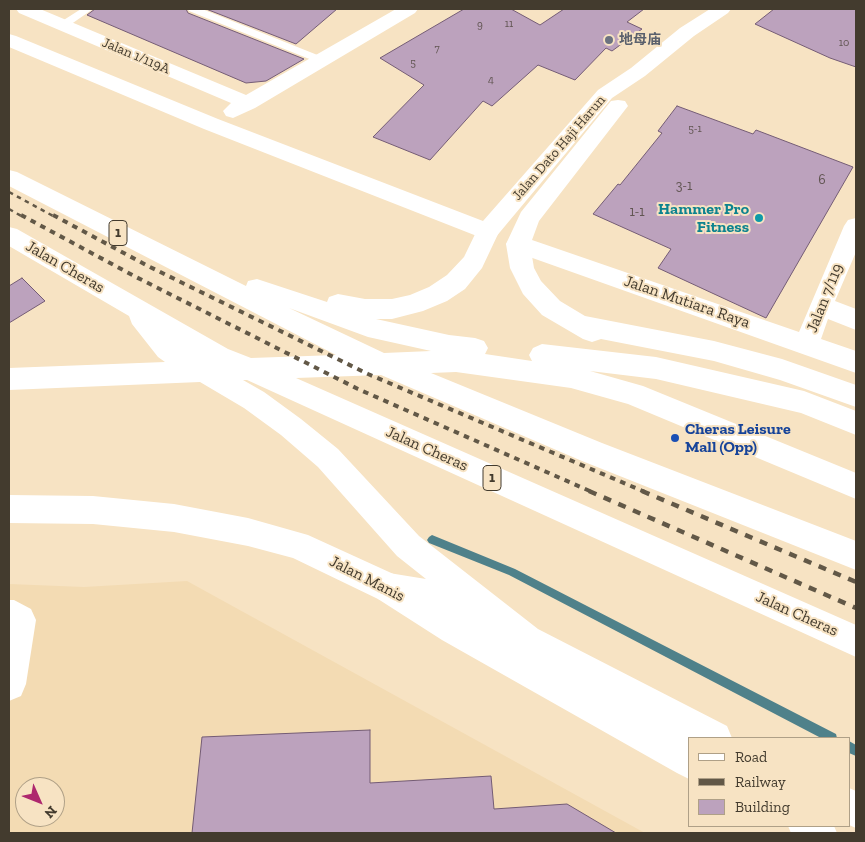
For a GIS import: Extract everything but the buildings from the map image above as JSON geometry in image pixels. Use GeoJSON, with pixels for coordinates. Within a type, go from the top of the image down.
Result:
{"type":"FeatureCollection","features":[{"type":"Feature","properties":{"kind":"main road","name":"Jalan 1/119A"},"geometry":{"type":"LineString","coordinates":[[25,9],[248,103]]}},
{"type":"Feature","properties":{"kind":"main road"},"geometry":{"type":"LineString","coordinates":[[212,124],[321,60],[383,15],[409,9]]}},
{"type":"Feature","properties":{"kind":"main road","name":"Jalan Dato Haji Harun"},"geometry":{"type":"LineString","coordinates":[[282,295],[365,309],[392,309],[414,304],[438,294],[456,282],[474,262],[487,232],[605,94],[638,72],[687,32],[722,9]]}},
{"type":"Feature","properties":{"kind":"main road"},"geometry":{"type":"LineString","coordinates":[[9,40],[212,124],[487,232]]}},
{"type":"Feature","properties":{"kind":"main road","name":"Jalan Dato Haji Harun"},"geometry":{"type":"LineString","coordinates":[[518,244],[530,218],[623,100],[638,72]]}},
{"type":"Feature","properties":{"kind":"main road","name":"1"},"geometry":{"type":"LineString","coordinates":[[9,177],[352,351],[592,452],[856,555]]}},
{"type":"Feature","properties":{"kind":"main road","name":"Jalan 7/119"},"geometry":{"type":"LineString","coordinates":[[807,344],[821,305],[855,232]]}},
{"type":"Feature","properties":{"kind":"main road","name":"Jalan Cheras"},"geometry":{"type":"LineString","coordinates":[[9,235],[219,356],[856,641]]}},
{"type":"Feature","properties":{"kind":"main road"},"geometry":{"type":"LineString","coordinates":[[518,244],[522,268],[532,287],[551,308],[656,368]]}},
{"type":"Feature","properties":{"kind":"main road","name":"Jalan Mutiara Raya"},"geometry":{"type":"LineString","coordinates":[[518,244],[856,362]]}},
{"type":"Feature","properties":{"kind":"main road"},"geometry":{"type":"LineString","coordinates":[[190,269],[282,295],[368,328],[449,345],[656,368],[804,402],[856,423]]}},
{"type":"Feature","properties":{"kind":"main road"},"geometry":{"type":"LineString","coordinates":[[821,305],[856,320]]}},
{"type":"Feature","properties":{"kind":"main road"},"geometry":{"type":"LineString","coordinates":[[132,306],[167,350],[254,400],[291,427],[328,458],[408,546],[527,640]]}},
{"type":"Feature","properties":{"kind":"main road"},"geometry":{"type":"LineString","coordinates":[[577,324],[714,351],[782,370],[856,396]]}},
{"type":"Feature","properties":{"kind":"main road"},"geometry":{"type":"LineString","coordinates":[[9,379],[456,361],[572,377],[633,394],[856,486]]}},
{"type":"Feature","properties":{"kind":"main road","name":"Jalan Manis"},"geometry":{"type":"LineString","coordinates":[[9,509],[93,510],[174,518],[248,532],[297,545],[389,588],[453,629],[688,759]]}},
{"type":"Feature","properties":{"kind":"main road"},"geometry":{"type":"LineString","coordinates":[[389,588],[427,595],[477,620],[527,640],[608,684],[713,737]]}},
{"type":"Feature","properties":{"kind":"main road"},"geometry":{"type":"LineString","coordinates":[[9,684],[14,625]]}},
{"type":"Feature","properties":{"kind":"main road"},"geometry":{"type":"LineString","coordinates":[[808,827],[819,833]]}},
{"type":"Feature","properties":{"kind":"lane"},"geometry":{"type":"LineString","coordinates":[[63,25],[88,9]]}},
{"type":"Feature","properties":{"kind":"lane"},"geometry":{"type":"LineString","coordinates":[[193,9],[321,60]]}},
{"type":"Feature","properties":{"kind":"shaded area"},"geometry":{"type":"Polygon","coordinates":[[[187,581],[645,833],[9,833],[9,584],[84,587],[187,581]]]}},
{"type":"Feature","properties":{"kind":"waterway"},"geometry":{"type":"LineString","coordinates":[[432,540],[512,572],[830,737]]}},
{"type":"Feature","properties":{"kind":"waterway"},"geometry":{"type":"LineString","coordinates":[[850,748],[856,751]]}},
{"type":"Feature","properties":{"kind":"railway"},"geometry":{"type":"LineString","coordinates":[[9,192],[55,217]]}},
{"type":"Feature","properties":{"kind":"railway"},"geometry":{"type":"LineString","coordinates":[[9,209],[23,217]]}},
{"type":"Feature","properties":{"kind":"railway"},"geometry":{"type":"LineString","coordinates":[[21,215],[136,277],[358,389],[592,492]]}},
{"type":"Feature","properties":{"kind":"railway"},"geometry":{"type":"LineString","coordinates":[[53,215],[148,266],[368,374],[645,492]]}},
{"type":"Feature","properties":{"kind":"railway"},"geometry":{"type":"LineString","coordinates":[[589,491],[856,608]]}},
{"type":"Feature","properties":{"kind":"railway"},"geometry":{"type":"LineString","coordinates":[[642,491],[856,582]]}},
{"type":"Feature","properties":{"kind":"place","name":"地母庙"},"geometry":{"type":"Point","coordinates":[609,40]}},
{"type":"Feature","properties":{"kind":"place","name":"Hammer Pro Fitness"},"geometry":{"type":"Point","coordinates":[759,218]}},
{"type":"Feature","properties":{"kind":"place","name":"Cheras Leisure Mall (Opp)"},"geometry":{"type":"Point","coordinates":[675,438]}}]}
